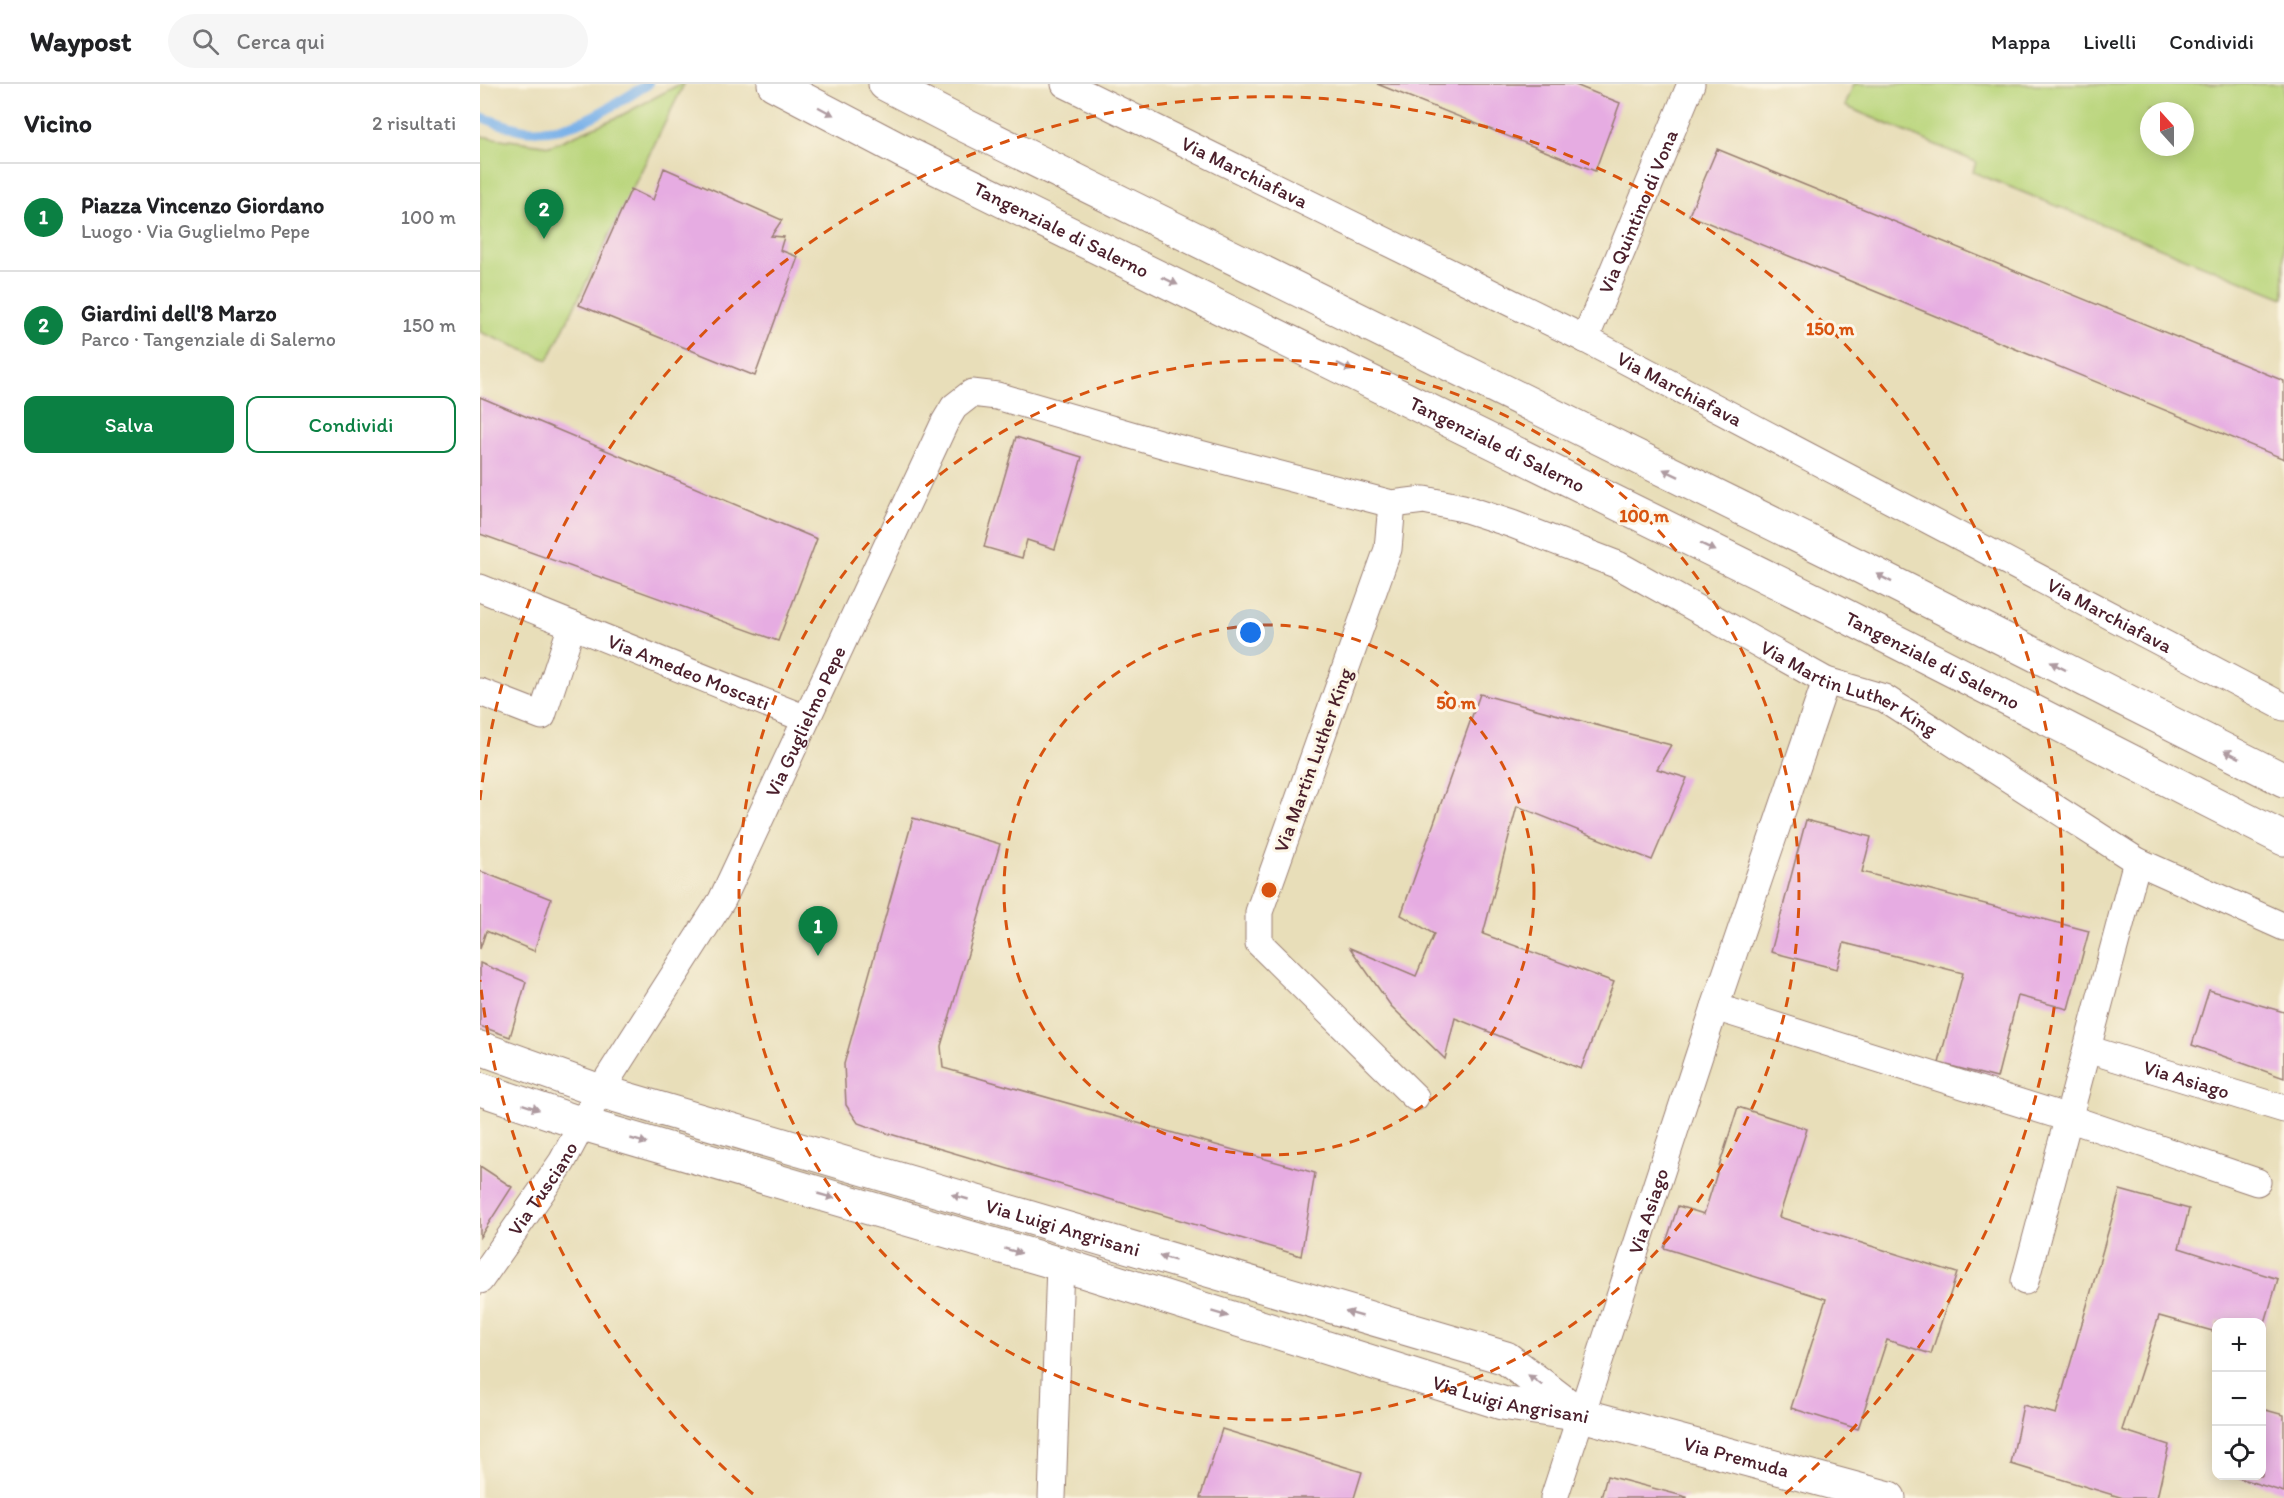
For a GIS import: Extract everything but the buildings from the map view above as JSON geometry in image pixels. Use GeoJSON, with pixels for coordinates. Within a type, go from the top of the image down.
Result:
{"type":"FeatureCollection","features":[{"type":"Feature","properties":{"kind":"main road","name":"Tangenziale di Salerno"},"geometry":{"type":"LineString","coordinates":[[774,84],[902,151],[1834,610],[2284,839]]}},
{"type":"Feature","properties":{"kind":"main road"},"geometry":{"type":"LineString","coordinates":[[885,84],[1865,569],[2284,780]]}},
{"type":"Feature","properties":{"kind":"main road","name":"Via Luigi Angrisani"},"geometry":{"type":"LineString","coordinates":[[480,1048],[600,1091],[1506,1358],[1582,1416]]}},
{"type":"Feature","properties":{"kind":"main road","name":"Via Luigi Angrisani"},"geometry":{"type":"LineString","coordinates":[[480,1089],[583,1124],[1060,1264],[1502,1403],[1582,1416]]}},
{"type":"Feature","properties":{"kind":"main road","name":"Via Premuda"},"geometry":{"type":"LineString","coordinates":[[1582,1416],[1889,1498]]}},
{"type":"Feature","properties":{"kind":"street","name":"Via Marchiafava"},"geometry":{"type":"LineString","coordinates":[[1065,84],[1585,339],[2284,707]]}},
{"type":"Feature","properties":{"kind":"street","name":"Via Quintino di Vona"},"geometry":{"type":"LineString","coordinates":[[1585,339],[1691,84]]}},
{"type":"Feature","properties":{"kind":"street","name":"Via Guglielmo Pepe"},"geometry":{"type":"LineString","coordinates":[[600,1091],[722,900],[954,407],[972,393],[997,396],[1023,404]]}},
{"type":"Feature","properties":{"kind":"street","name":"Via Martin Luther King"},"geometry":{"type":"LineString","coordinates":[[1023,404],[1169,447],[1392,504],[1424,500],[1463,508],[1512,524],[1618,565],[1826,681],[1884,698],[2137,861],[2284,927]]}},
{"type":"Feature","properties":{"kind":"street","name":"Via Martin Luther King"},"geometry":{"type":"LineString","coordinates":[[1392,504],[1388,549],[1259,912],[1259,943],[1415,1097]]}},
{"type":"Feature","properties":{"kind":"street","name":"Via Amedeo Moscati"},"geometry":{"type":"LineString","coordinates":[[480,588],[806,719]]}},
{"type":"Feature","properties":{"kind":"street"},"geometry":{"type":"LineString","coordinates":[[480,692],[542,716],[572,625]]}},
{"type":"Feature","properties":{"kind":"street","name":"Via Asiago"},"geometry":{"type":"LineString","coordinates":[[1554,1498],[1715,1007],[1826,681]]}},
{"type":"Feature","properties":{"kind":"street"},"geometry":{"type":"LineString","coordinates":[[2025,1281],[2137,861]]}},
{"type":"Feature","properties":{"kind":"street"},"geometry":{"type":"LineString","coordinates":[[1715,1007],[2068,1118],[2257,1182]]}},
{"type":"Feature","properties":{"kind":"street","name":"Via Asiago"},"geometry":{"type":"LineString","coordinates":[[2087,1049],[2284,1109]]}},
{"type":"Feature","properties":{"kind":"street"},"geometry":{"type":"LineString","coordinates":[[583,1124],[600,1091]]}},
{"type":"Feature","properties":{"kind":"street","name":"Via Tusciano"},"geometry":{"type":"LineString","coordinates":[[480,1280],[562,1162],[583,1124]]}},
{"type":"Feature","properties":{"kind":"street"},"geometry":{"type":"LineString","coordinates":[[1052,1498],[1060,1264]]}},
{"type":"Feature","properties":{"kind":"green space"},"geometry":{"type":"Polygon","coordinates":[[[684,84],[548,360],[480,332],[480,136],[550,146],[620,116],[684,84]]]}},
{"type":"Feature","properties":{"kind":"green space"},"geometry":{"type":"Polygon","coordinates":[[[1854,84],[2284,84],[2284,298],[1973,172],[1976,162],[1845,106],[1854,84]]]}},
{"type":"Feature","properties":{"kind":"waterway"},"geometry":{"type":"LineString","coordinates":[[480,117],[525,130],[559,128],[590,118],[648,84]]}},
{"type":"Feature","properties":{"kind":"place","name":"Giardini dell'8 Marzo"},"geometry":{"type":"Point","coordinates":[544,239]}},
{"type":"Feature","properties":{"kind":"place","name":"Piazza Vincenzo Giordano"},"geometry":{"type":"Point","coordinates":[818,956]}}]}
